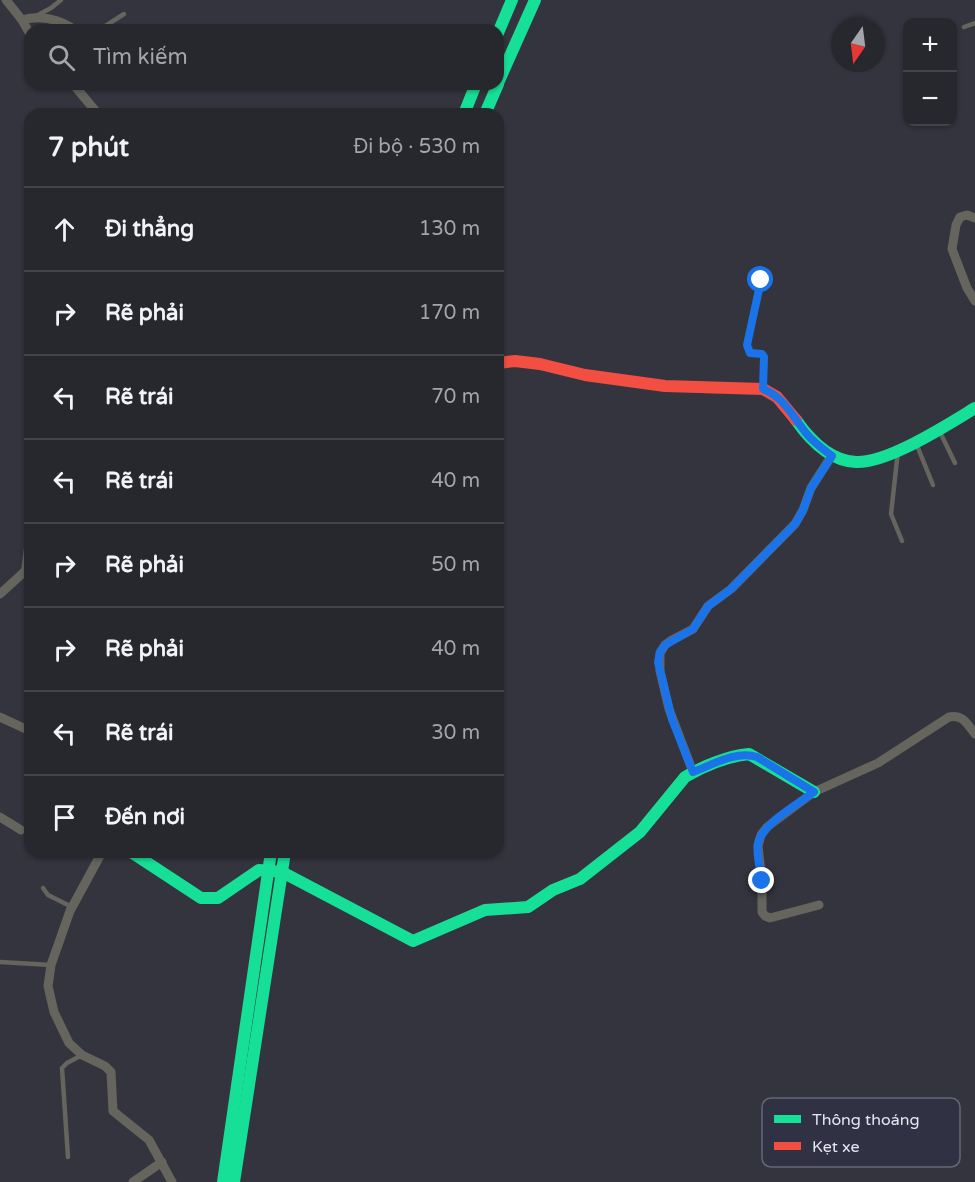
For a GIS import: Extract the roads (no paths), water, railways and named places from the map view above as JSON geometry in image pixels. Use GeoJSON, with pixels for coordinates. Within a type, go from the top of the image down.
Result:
{"type":"FeatureCollection","features":[{"type":"Feature","properties":{"kind":"street"},"geometry":{"type":"LineString","coordinates":[[6,0],[24,24]]}},
{"type":"Feature","properties":{"kind":"street"},"geometry":{"type":"LineString","coordinates":[[502,24],[512,0]]}},
{"type":"Feature","properties":{"kind":"street"},"geometry":{"type":"LineString","coordinates":[[504,70],[535,0]]}},
{"type":"Feature","properties":{"kind":"street"},"geometry":{"type":"LineString","coordinates":[[22,20],[34,17],[65,24]]}},
{"type":"Feature","properties":{"kind":"street"},"geometry":{"type":"LineString","coordinates":[[78,90],[93,108]]}},
{"type":"Feature","properties":{"kind":"street"},"geometry":{"type":"LineString","coordinates":[[466,108],[474,90]]}},
{"type":"Feature","properties":{"kind":"street"},"geometry":{"type":"LineString","coordinates":[[487,108],[495,90]]}},
{"type":"Feature","properties":{"kind":"street"},"geometry":{"type":"LineString","coordinates":[[975,218],[967,215],[960,217],[956,225],[952,249],[967,288],[975,301]]}},
{"type":"Feature","properties":{"kind":"street"},"geometry":{"type":"LineString","coordinates":[[504,362],[515,360],[585,375],[665,386],[763,389],[781,399],[807,435],[832,456],[847,461],[860,462],[874,459],[939,430],[975,408]]}},
{"type":"Feature","properties":{"kind":"street"},"geometry":{"type":"LineString","coordinates":[[693,772],[669,709],[660,671],[660,652],[672,640],[693,629],[708,606],[731,589],[795,524],[811,488],[832,456]]}},
{"type":"Feature","properties":{"kind":"street"},"geometry":{"type":"LineString","coordinates":[[0,594],[24,574]]}},
{"type":"Feature","properties":{"kind":"street"},"geometry":{"type":"LineString","coordinates":[[819,904],[770,918],[762,912],[762,881],[758,846],[761,835],[767,827],[814,792],[878,763],[953,716],[962,718],[975,734]]}},
{"type":"Feature","properties":{"kind":"street"},"geometry":{"type":"LineString","coordinates":[[0,717],[24,728]]}},
{"type":"Feature","properties":{"kind":"street"},"geometry":{"type":"LineString","coordinates":[[140,858],[201,897],[218,898],[260,870],[282,872],[413,941],[485,910],[528,907],[552,890],[580,879],[640,832],[685,777],[739,754],[757,757],[814,792]]}},
{"type":"Feature","properties":{"kind":"street"},"geometry":{"type":"LineString","coordinates":[[0,817],[21,830]]}},
{"type":"Feature","properties":{"kind":"street"},"geometry":{"type":"LineString","coordinates":[[99,858],[72,907],[51,965],[48,986],[50,999],[69,1043],[82,1055],[105,1066],[111,1072],[113,1111],[144,1134],[172,1182]]}},
{"type":"Feature","properties":{"kind":"street"},"geometry":{"type":"LineString","coordinates":[[223,1182],[270,858]]}},
{"type":"Feature","properties":{"kind":"street"},"geometry":{"type":"LineString","coordinates":[[234,1182],[284,858]]}},
{"type":"Feature","properties":{"kind":"street"},"geometry":{"type":"LineString","coordinates":[[133,1182],[162,1162]]}},
{"type":"Feature","properties":{"kind":"lane"},"geometry":{"type":"LineString","coordinates":[[34,17],[51,9],[61,0]]}},
{"type":"Feature","properties":{"kind":"lane"},"geometry":{"type":"LineString","coordinates":[[108,24],[124,14]]}},
{"type":"Feature","properties":{"kind":"lane"},"geometry":{"type":"LineString","coordinates":[[964,27],[975,23]]}},
{"type":"Feature","properties":{"kind":"lane"},"geometry":{"type":"LineString","coordinates":[[761,280],[747,345],[750,353],[762,354],[764,357],[763,389]]}},
{"type":"Feature","properties":{"kind":"lane"},"geometry":{"type":"LineString","coordinates":[[939,430],[955,462]]}},
{"type":"Feature","properties":{"kind":"lane"},"geometry":{"type":"LineString","coordinates":[[915,441],[933,485]]}},
{"type":"Feature","properties":{"kind":"lane"},"geometry":{"type":"LineString","coordinates":[[899,448],[891,514],[902,541]]}},
{"type":"Feature","properties":{"kind":"lane"},"geometry":{"type":"LineString","coordinates":[[43,888],[48,895],[72,907]]}},
{"type":"Feature","properties":{"kind":"lane"},"geometry":{"type":"LineString","coordinates":[[0,962],[51,965]]}},
{"type":"Feature","properties":{"kind":"lane"},"geometry":{"type":"LineString","coordinates":[[68,1157],[62,1068],[82,1055]]}}]}
